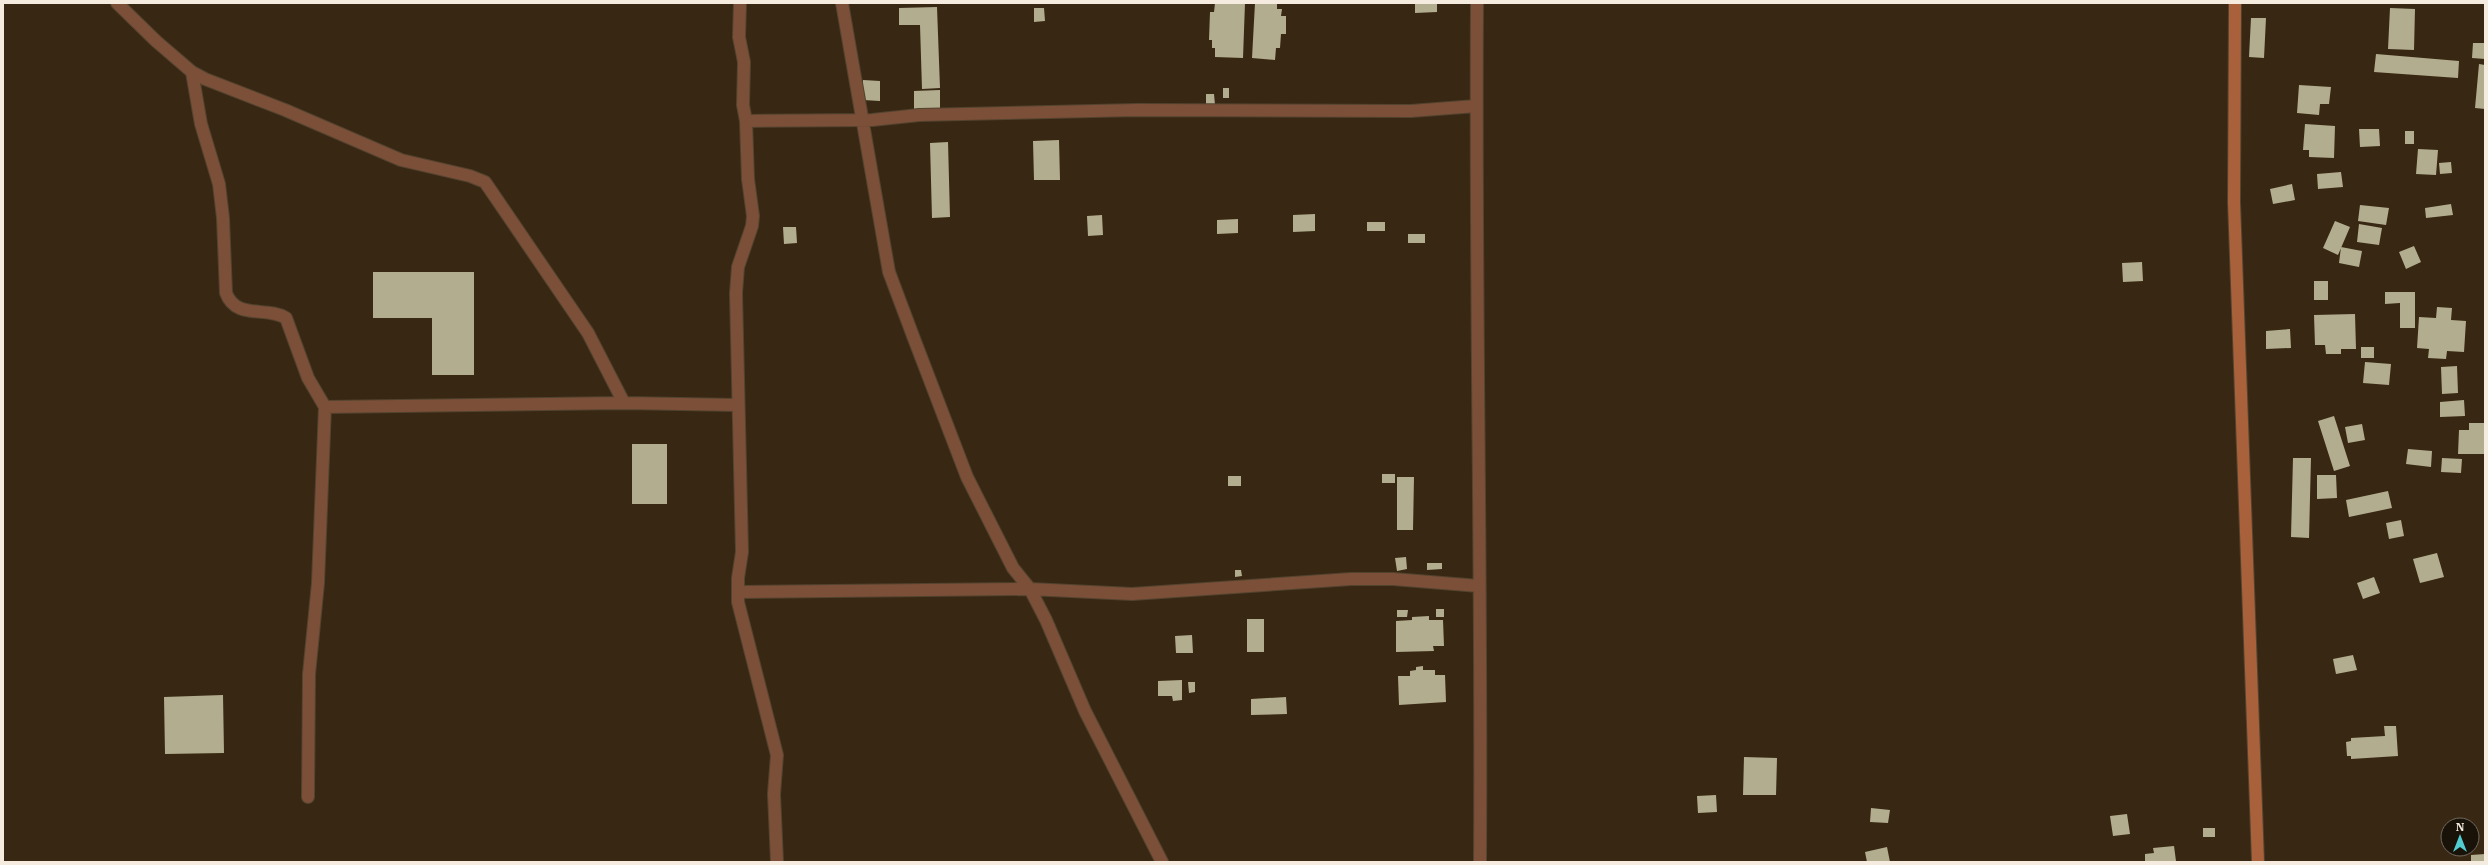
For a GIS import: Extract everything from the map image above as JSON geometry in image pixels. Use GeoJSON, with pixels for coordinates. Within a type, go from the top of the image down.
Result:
{"type":"FeatureCollection","features":[{"type":"Feature","properties":{"kind":"main road"},"geometry":{"type":"LineString","coordinates":[[2235,3],[2234,217],[2258,862]]}},
{"type":"Feature","properties":{"kind":"street"},"geometry":{"type":"LineString","coordinates":[[117,3],[192,72],[214,84],[284,110],[401,160],[470,176],[485,182],[588,333],[624,403]]}},
{"type":"Feature","properties":{"kind":"street"},"geometry":{"type":"LineString","coordinates":[[740,3],[739,38],[744,62],[743,105],[746,121],[748,179],[753,216],[752,226],[738,268],[736,293],[737,406],[742,552],[738,602],[777,755],[774,794],[777,862]]}},
{"type":"Feature","properties":{"kind":"street"},"geometry":{"type":"LineString","coordinates":[[842,3],[889,272],[967,477],[1013,568],[1030,589],[1046,620],[1085,712],[1162,862]]}},
{"type":"Feature","properties":{"kind":"street"},"geometry":{"type":"LineString","coordinates":[[1477,3],[1476,106],[1480,862]]}},
{"type":"Feature","properties":{"kind":"street"},"geometry":{"type":"LineString","coordinates":[[192,72],[201,124],[219,184],[223,218],[226,293],[229,303],[236,308],[278,313],[286,318],[308,378],[325,407],[318,583],[309,674],[308,797]]}},
{"type":"Feature","properties":{"kind":"street"},"geometry":{"type":"LineString","coordinates":[[746,121],[862,118],[872,120],[919,115],[1137,110],[1411,111],[1476,106]]}},
{"type":"Feature","properties":{"kind":"street"},"geometry":{"type":"LineString","coordinates":[[325,407],[624,403],[737,406]]}},
{"type":"Feature","properties":{"kind":"street"},"geometry":{"type":"LineString","coordinates":[[738,592],[1030,589],[1132,594],[1386,579],[1479,586]]}},
{"type":"Feature","properties":{"kind":"building"},"geometry":{"type":"Polygon","coordinates":[[[1215,3],[1245,3],[1243,58],[1215,57],[1215,48],[1212,48],[1212,40],[1209,40],[1210,12],[1214,12],[1215,3]]]}},
{"type":"Feature","properties":{"kind":"building"},"geometry":{"type":"Polygon","coordinates":[[[1255,3],[1277,3],[1277,9],[1282,9],[1281,16],[1286,16],[1286,34],[1281,34],[1280,48],[1276,48],[1275,60],[1252,58],[1255,3]]]}},
{"type":"Feature","properties":{"kind":"building"},"geometry":{"type":"Polygon","coordinates":[[[1415,3],[1437,3],[1437,12],[1415,13],[1415,3]]]}},
{"type":"Feature","properties":{"kind":"building"},"geometry":{"type":"Polygon","coordinates":[[[937,7],[940,88],[922,89],[920,25],[899,25],[899,8],[937,7]]]}},
{"type":"Feature","properties":{"kind":"building"},"geometry":{"type":"Polygon","coordinates":[[[1034,8],[1044,8],[1045,21],[1034,22],[1034,8]]]}},
{"type":"Feature","properties":{"kind":"building"},"geometry":{"type":"Polygon","coordinates":[[[2390,8],[2415,9],[2414,50],[2388,49],[2390,8]]]}},
{"type":"Feature","properties":{"kind":"building"},"geometry":{"type":"Polygon","coordinates":[[[2251,18],[2266,18],[2264,58],[2249,57],[2251,18]]]}},
{"type":"Feature","properties":{"kind":"building"},"geometry":{"type":"Polygon","coordinates":[[[2473,43],[2485,43],[2485,59],[2472,58],[2473,43]]]}},
{"type":"Feature","properties":{"kind":"building"},"geometry":{"type":"Polygon","coordinates":[[[2376,54],[2459,61],[2458,78],[2374,72],[2376,54]]]}},
{"type":"Feature","properties":{"kind":"building"},"geometry":{"type":"Polygon","coordinates":[[[2479,64],[2485,65],[2485,109],[2475,108],[2479,64]]]}},
{"type":"Feature","properties":{"kind":"building"},"geometry":{"type":"Polygon","coordinates":[[[863,80],[880,81],[880,101],[863,100],[863,80]]]}},
{"type":"Feature","properties":{"kind":"building"},"geometry":{"type":"Polygon","coordinates":[[[2299,85],[2331,87],[2329,104],[2320,104],[2319,115],[2297,113],[2299,85]]]}},
{"type":"Feature","properties":{"kind":"building"},"geometry":{"type":"Polygon","coordinates":[[[1223,88],[1229,88],[1229,98],[1223,98],[1223,88]]]}},
{"type":"Feature","properties":{"kind":"building"},"geometry":{"type":"Polygon","coordinates":[[[940,90],[940,109],[914,109],[914,91],[940,90]]]}},
{"type":"Feature","properties":{"kind":"building"},"geometry":{"type":"Polygon","coordinates":[[[1206,94],[1214,94],[1215,105],[1206,105],[1206,94]]]}},
{"type":"Feature","properties":{"kind":"building"},"geometry":{"type":"Polygon","coordinates":[[[2305,124],[2335,126],[2334,158],[2309,157],[2309,150],[2303,150],[2305,124]]]}},
{"type":"Feature","properties":{"kind":"building"},"geometry":{"type":"Polygon","coordinates":[[[2359,129],[2379,129],[2380,146],[2360,147],[2359,129]]]}},
{"type":"Feature","properties":{"kind":"building"},"geometry":{"type":"Polygon","coordinates":[[[2405,131],[2414,131],[2414,144],[2405,144],[2405,131]]]}},
{"type":"Feature","properties":{"kind":"building"},"geometry":{"type":"Polygon","coordinates":[[[1059,140],[1060,180],[1034,180],[1033,141],[1059,140]]]}},
{"type":"Feature","properties":{"kind":"building"},"geometry":{"type":"Polygon","coordinates":[[[948,142],[950,217],[932,218],[930,143],[948,142]]]}},
{"type":"Feature","properties":{"kind":"building"},"geometry":{"type":"Polygon","coordinates":[[[2418,149],[2438,150],[2436,175],[2416,174],[2418,149]]]}},
{"type":"Feature","properties":{"kind":"building"},"geometry":{"type":"Polygon","coordinates":[[[2451,162],[2452,173],[2440,174],[2439,163],[2451,162]]]}},
{"type":"Feature","properties":{"kind":"building"},"geometry":{"type":"Polygon","coordinates":[[[2341,172],[2343,187],[2318,189],[2317,174],[2341,172]]]}},
{"type":"Feature","properties":{"kind":"building"},"geometry":{"type":"Polygon","coordinates":[[[2292,184],[2295,200],[2273,204],[2270,189],[2292,184]]]}},
{"type":"Feature","properties":{"kind":"building"},"geometry":{"type":"Polygon","coordinates":[[[2451,204],[2453,215],[2426,218],[2425,208],[2451,204]]]}},
{"type":"Feature","properties":{"kind":"building"},"geometry":{"type":"Polygon","coordinates":[[[2360,205],[2389,208],[2386,225],[2358,221],[2360,205]]]}},
{"type":"Feature","properties":{"kind":"building"},"geometry":{"type":"Polygon","coordinates":[[[1315,214],[1315,231],[1293,232],[1293,215],[1315,214]]]}},
{"type":"Feature","properties":{"kind":"building"},"geometry":{"type":"Polygon","coordinates":[[[1102,215],[1103,235],[1088,236],[1087,216],[1102,215]]]}},
{"type":"Feature","properties":{"kind":"building"},"geometry":{"type":"Polygon","coordinates":[[[1238,219],[1238,233],[1217,234],[1217,220],[1238,219]]]}},
{"type":"Feature","properties":{"kind":"building"},"geometry":{"type":"Polygon","coordinates":[[[2335,221],[2350,227],[2338,255],[2323,248],[2335,221]]]}},
{"type":"Feature","properties":{"kind":"building"},"geometry":{"type":"Polygon","coordinates":[[[1367,222],[1385,222],[1385,231],[1367,231],[1367,222]]]}},
{"type":"Feature","properties":{"kind":"building"},"geometry":{"type":"Polygon","coordinates":[[[2359,224],[2382,228],[2379,245],[2357,242],[2359,224]]]}},
{"type":"Feature","properties":{"kind":"building"},"geometry":{"type":"Polygon","coordinates":[[[783,227],[796,227],[797,243],[784,244],[783,227]]]}},
{"type":"Feature","properties":{"kind":"building"},"geometry":{"type":"Polygon","coordinates":[[[1408,234],[1425,234],[1425,243],[1408,243],[1408,234]]]}},
{"type":"Feature","properties":{"kind":"building"},"geometry":{"type":"Polygon","coordinates":[[[2414,246],[2421,262],[2406,269],[2399,252],[2414,246]]]}},
{"type":"Feature","properties":{"kind":"building"},"geometry":{"type":"Polygon","coordinates":[[[2341,247],[2362,251],[2359,267],[2339,263],[2341,247]]]}},
{"type":"Feature","properties":{"kind":"building"},"geometry":{"type":"Polygon","coordinates":[[[2142,262],[2143,281],[2123,282],[2122,263],[2142,262]]]}},
{"type":"Feature","properties":{"kind":"building"},"geometry":{"type":"Polygon","coordinates":[[[373,272],[474,272],[474,375],[432,375],[432,318],[373,318],[373,272]]]}},
{"type":"Feature","properties":{"kind":"building"},"geometry":{"type":"Polygon","coordinates":[[[2314,281],[2328,281],[2328,300],[2314,300],[2314,281]]]}},
{"type":"Feature","properties":{"kind":"building"},"geometry":{"type":"Polygon","coordinates":[[[2385,292],[2415,292],[2415,328],[2400,328],[2400,303],[2385,304],[2385,292]]]}},
{"type":"Feature","properties":{"kind":"building"},"geometry":{"type":"Polygon","coordinates":[[[2437,307],[2452,308],[2451,320],[2466,321],[2464,352],[2447,351],[2446,359],[2428,358],[2429,349],[2417,348],[2419,317],[2436,318],[2437,307]]]}},
{"type":"Feature","properties":{"kind":"building"},"geometry":{"type":"Polygon","coordinates":[[[2355,314],[2356,349],[2341,349],[2341,354],[2326,354],[2325,345],[2315,345],[2314,315],[2355,314]]]}},
{"type":"Feature","properties":{"kind":"building"},"geometry":{"type":"Polygon","coordinates":[[[2290,329],[2291,348],[2266,349],[2266,331],[2290,329]]]}},
{"type":"Feature","properties":{"kind":"building"},"geometry":{"type":"Polygon","coordinates":[[[2361,347],[2374,347],[2374,358],[2361,358],[2361,347]]]}},
{"type":"Feature","properties":{"kind":"building"},"geometry":{"type":"Polygon","coordinates":[[[2365,362],[2391,364],[2389,385],[2363,383],[2365,362]]]}},
{"type":"Feature","properties":{"kind":"building"},"geometry":{"type":"Polygon","coordinates":[[[2457,366],[2458,393],[2442,394],[2441,367],[2457,366]]]}},
{"type":"Feature","properties":{"kind":"building"},"geometry":{"type":"Polygon","coordinates":[[[2464,400],[2465,416],[2440,417],[2440,402],[2464,400]]]}},
{"type":"Feature","properties":{"kind":"building"},"geometry":{"type":"Polygon","coordinates":[[[2334,416],[2350,466],[2334,471],[2318,421],[2334,416]]]}},
{"type":"Feature","properties":{"kind":"building"},"geometry":{"type":"Polygon","coordinates":[[[2469,423],[2485,423],[2485,454],[2458,454],[2459,430],[2469,430],[2469,423]]]}},
{"type":"Feature","properties":{"kind":"building"},"geometry":{"type":"Polygon","coordinates":[[[2362,424],[2365,440],[2348,443],[2345,427],[2362,424]]]}},
{"type":"Feature","properties":{"kind":"building"},"geometry":{"type":"Polygon","coordinates":[[[632,444],[667,444],[667,504],[632,504],[632,444]]]}},
{"type":"Feature","properties":{"kind":"building"},"geometry":{"type":"Polygon","coordinates":[[[2408,449],[2432,451],[2431,467],[2406,464],[2408,449]]]}},
{"type":"Feature","properties":{"kind":"building"},"geometry":{"type":"Polygon","coordinates":[[[2293,458],[2311,458],[2309,538],[2291,537],[2293,458]]]}},
{"type":"Feature","properties":{"kind":"building"},"geometry":{"type":"Polygon","coordinates":[[[2442,458],[2462,459],[2461,473],[2441,472],[2442,458]]]}},
{"type":"Feature","properties":{"kind":"building"},"geometry":{"type":"Polygon","coordinates":[[[1382,474],[1395,474],[1395,483],[1382,483],[1382,474]]]}},
{"type":"Feature","properties":{"kind":"building"},"geometry":{"type":"Polygon","coordinates":[[[2317,475],[2336,475],[2337,498],[2317,499],[2317,475]]]}},
{"type":"Feature","properties":{"kind":"building"},"geometry":{"type":"Polygon","coordinates":[[[1228,476],[1241,476],[1241,486],[1228,486],[1228,476]]]}},
{"type":"Feature","properties":{"kind":"building"},"geometry":{"type":"Polygon","coordinates":[[[1397,477],[1414,477],[1413,530],[1397,530],[1397,477]]]}},
{"type":"Feature","properties":{"kind":"building"},"geometry":{"type":"Polygon","coordinates":[[[2388,491],[2392,508],[2349,517],[2346,500],[2388,491]]]}},
{"type":"Feature","properties":{"kind":"building"},"geometry":{"type":"Polygon","coordinates":[[[2401,520],[2404,536],[2389,539],[2386,523],[2401,520]]]}},
{"type":"Feature","properties":{"kind":"building"},"geometry":{"type":"Polygon","coordinates":[[[2437,553],[2444,577],[2420,583],[2413,559],[2437,553]]]}},
{"type":"Feature","properties":{"kind":"building"},"geometry":{"type":"Polygon","coordinates":[[[1406,557],[1407,569],[1397,571],[1395,558],[1406,557]]]}},
{"type":"Feature","properties":{"kind":"building"},"geometry":{"type":"Polygon","coordinates":[[[1427,563],[1442,563],[1442,569],[1427,570],[1427,563]]]}},
{"type":"Feature","properties":{"kind":"building"},"geometry":{"type":"Polygon","coordinates":[[[1235,570],[1241,570],[1242,576],[1235,577],[1235,570]]]}},
{"type":"Feature","properties":{"kind":"building"},"geometry":{"type":"Polygon","coordinates":[[[2374,577],[2380,593],[2363,599],[2357,583],[2374,577]]]}},
{"type":"Feature","properties":{"kind":"building"},"geometry":{"type":"Polygon","coordinates":[[[1436,609],[1444,609],[1444,617],[1436,617],[1436,609]]]}},
{"type":"Feature","properties":{"kind":"building"},"geometry":{"type":"Polygon","coordinates":[[[1397,610],[1408,610],[1407,617],[1397,617],[1397,610]]]}},
{"type":"Feature","properties":{"kind":"building"},"geometry":{"type":"Polygon","coordinates":[[[1429,616],[1429,620],[1443,620],[1444,646],[1433,646],[1434,651],[1396,652],[1396,621],[1412,620],[1412,617],[1429,616]]]}},
{"type":"Feature","properties":{"kind":"building"},"geometry":{"type":"Polygon","coordinates":[[[1247,619],[1264,619],[1264,652],[1247,652],[1247,619]]]}},
{"type":"Feature","properties":{"kind":"building"},"geometry":{"type":"Polygon","coordinates":[[[1192,635],[1193,653],[1176,653],[1175,636],[1192,635]]]}},
{"type":"Feature","properties":{"kind":"building"},"geometry":{"type":"Polygon","coordinates":[[[2353,655],[2357,670],[2336,674],[2333,659],[2353,655]]]}},
{"type":"Feature","properties":{"kind":"building"},"geometry":{"type":"Polygon","coordinates":[[[1423,666],[1423,670],[1435,670],[1435,675],[1445,675],[1446,702],[1399,705],[1398,676],[1410,676],[1410,671],[1416,670],[1416,667],[1423,666]]]}},
{"type":"Feature","properties":{"kind":"building"},"geometry":{"type":"Polygon","coordinates":[[[1182,680],[1182,700],[1173,701],[1172,696],[1158,696],[1158,681],[1182,680]]]}},
{"type":"Feature","properties":{"kind":"building"},"geometry":{"type":"Polygon","coordinates":[[[1188,682],[1195,682],[1195,692],[1189,693],[1188,682]]]}},
{"type":"Feature","properties":{"kind":"building"},"geometry":{"type":"Polygon","coordinates":[[[223,695],[224,753],[165,754],[164,697],[223,695]]]}},
{"type":"Feature","properties":{"kind":"building"},"geometry":{"type":"Polygon","coordinates":[[[1286,697],[1287,714],[1251,715],[1251,699],[1286,697]]]}},
{"type":"Feature","properties":{"kind":"building"},"geometry":{"type":"Polygon","coordinates":[[[2384,726],[2396,726],[2398,756],[2351,759],[2351,756],[2347,756],[2346,742],[2351,741],[2351,738],[2385,736],[2384,726]]]}},
{"type":"Feature","properties":{"kind":"building"},"geometry":{"type":"Polygon","coordinates":[[[1744,757],[1777,758],[1776,795],[1743,795],[1744,757]]]}},
{"type":"Feature","properties":{"kind":"building"},"geometry":{"type":"Polygon","coordinates":[[[1716,795],[1717,812],[1698,813],[1697,796],[1716,795]]]}},
{"type":"Feature","properties":{"kind":"building"},"geometry":{"type":"Polygon","coordinates":[[[1871,808],[1890,810],[1888,823],[1870,822],[1871,808]]]}},
{"type":"Feature","properties":{"kind":"building"},"geometry":{"type":"Polygon","coordinates":[[[2127,814],[2130,834],[2113,836],[2110,816],[2127,814]]]}},
{"type":"Feature","properties":{"kind":"building"},"geometry":{"type":"Polygon","coordinates":[[[2203,828],[2215,828],[2215,837],[2203,837],[2203,828]]]}},
{"type":"Feature","properties":{"kind":"building"},"geometry":{"type":"Polygon","coordinates":[[[2174,846],[2176,861],[2145,862],[2145,854],[2154,853],[2153,848],[2174,846]]]}},
{"type":"Feature","properties":{"kind":"building"},"geometry":{"type":"Polygon","coordinates":[[[1887,847],[1890,862],[1867,862],[1865,852],[1887,847]]]}},
{"type":"Feature","properties":{"kind":"building"},"geometry":{"type":"Polygon","coordinates":[[[2480,854],[2485,854],[2485,862],[2471,862],[2471,857],[2480,857],[2480,854]]]}}]}
